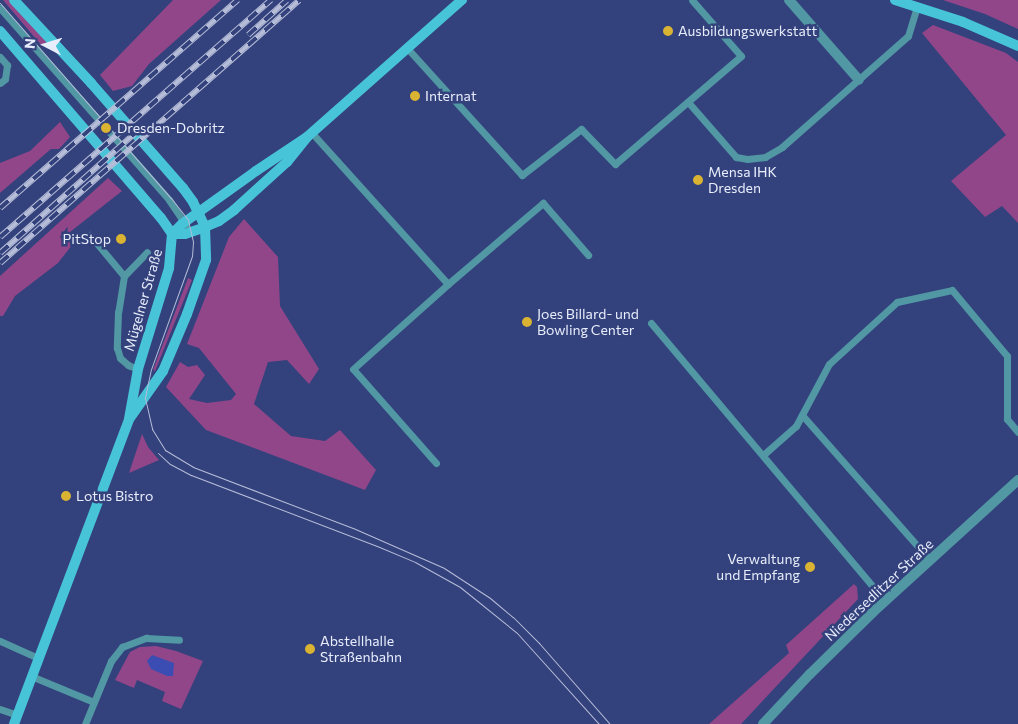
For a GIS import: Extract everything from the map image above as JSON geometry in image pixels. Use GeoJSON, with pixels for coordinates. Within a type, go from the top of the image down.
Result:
{"type":"FeatureCollection","features":[{"type":"Feature","properties":{"kind":"main road"},"geometry":{"type":"LineString","coordinates":[[0,31],[162,218],[172,234],[188,233],[205,228],[199,212],[183,188],[91,83],[14,0]]}},
{"type":"Feature","properties":{"kind":"main road","name":"Mügelner Straße"},"geometry":{"type":"LineString","coordinates":[[16,720],[129,419],[138,369],[169,268],[172,234],[185,222],[310,135],[462,0]]}},
{"type":"Feature","properties":{"kind":"main road"},"geometry":{"type":"LineString","coordinates":[[895,0],[963,22],[1018,46]]}},
{"type":"Feature","properties":{"kind":"main road","name":"Mügelner Straße"},"geometry":{"type":"LineString","coordinates":[[129,419],[163,371],[187,314],[206,260],[205,228],[219,222],[234,210],[287,162],[310,135]]}},
{"type":"Feature","properties":{"kind":"street"},"geometry":{"type":"LineString","coordinates":[[789,0],[858,80]]}},
{"type":"Feature","properties":{"kind":"street","name":"Niedersedlitzer Straße"},"geometry":{"type":"LineString","coordinates":[[763,724],[810,674],[886,601],[1018,480]]}},
{"type":"Feature","properties":{"kind":"lane"},"geometry":{"type":"LineString","coordinates":[[408,49],[522,175],[581,128],[615,164],[741,56],[692,0]]}},
{"type":"Feature","properties":{"kind":"lane"},"geometry":{"type":"LineString","coordinates":[[688,102],[736,157],[756,159],[774,153],[908,36],[917,7]]}},
{"type":"Feature","properties":{"kind":"lane"},"geometry":{"type":"LineString","coordinates":[[0,8],[158,187],[185,222],[188,233]]}},
{"type":"Feature","properties":{"kind":"lane"},"geometry":{"type":"LineString","coordinates":[[0,57],[7,65],[4,79],[0,83]]}},
{"type":"Feature","properties":{"kind":"lane"},"geometry":{"type":"LineString","coordinates":[[310,135],[448,284]]}},
{"type":"Feature","properties":{"kind":"lane"},"geometry":{"type":"LineString","coordinates":[[436,463],[352,369],[448,284],[543,204],[588,255]]}},
{"type":"Feature","properties":{"kind":"lane"},"geometry":{"type":"LineString","coordinates":[[90,235],[124,276]]}},
{"type":"Feature","properties":{"kind":"lane"},"geometry":{"type":"LineString","coordinates":[[138,369],[128,365],[120,358],[117,348],[118,312],[124,276],[147,252]]}},
{"type":"Feature","properties":{"kind":"lane"},"geometry":{"type":"LineString","coordinates":[[762,455],[796,426],[829,364],[897,302],[952,290],[1007,356],[1007,419],[1018,432]]}},
{"type":"Feature","properties":{"kind":"lane"},"geometry":{"type":"LineString","coordinates":[[651,323],[886,601]]}},
{"type":"Feature","properties":{"kind":"lane"},"geometry":{"type":"LineString","coordinates":[[802,414],[930,560]]}},
{"type":"Feature","properties":{"kind":"lane"},"geometry":{"type":"LineString","coordinates":[[85,724],[111,661],[122,647],[146,638],[179,640]]}},
{"type":"Feature","properties":{"kind":"lane"},"geometry":{"type":"LineString","coordinates":[[0,641],[38,658]]}},
{"type":"Feature","properties":{"kind":"lane"},"geometry":{"type":"LineString","coordinates":[[31,676],[94,702]]}},
{"type":"Feature","properties":{"kind":"lane"},"geometry":{"type":"LineString","coordinates":[[0,709],[16,720]]}},
{"type":"Feature","properties":{"kind":"shaded area"},"geometry":{"type":"Polygon","coordinates":[[[3,0],[9,0],[47,41],[42,46],[3,0]]]}},
{"type":"Feature","properties":{"kind":"shaded area"},"geometry":{"type":"Polygon","coordinates":[[[173,0],[221,0],[149,64],[132,86],[113,91],[100,75],[173,0]]]}},
{"type":"Feature","properties":{"kind":"shaded area"},"geometry":{"type":"Polygon","coordinates":[[[943,0],[1018,0],[1018,29],[985,14],[943,0]]]}},
{"type":"Feature","properties":{"kind":"shaded area"},"geometry":{"type":"Polygon","coordinates":[[[933,25],[1006,53],[1018,62],[1018,223],[1002,206],[985,217],[951,181],[1006,135],[922,33],[933,25]]]}},
{"type":"Feature","properties":{"kind":"shaded area"},"geometry":{"type":"Polygon","coordinates":[[[60,122],[70,137],[59,149],[51,149],[0,193],[0,163],[30,151],[60,122]]]}},
{"type":"Feature","properties":{"kind":"shaded area"},"geometry":{"type":"Polygon","coordinates":[[[108,178],[122,191],[70,232],[76,240],[58,263],[15,296],[3,316],[0,316],[0,276],[108,178]]]}},
{"type":"Feature","properties":{"kind":"shaded area"},"geometry":{"type":"Polygon","coordinates":[[[244,219],[278,257],[280,306],[319,369],[309,384],[287,360],[268,362],[254,404],[291,436],[325,441],[340,430],[376,470],[365,490],[206,430],[166,387],[180,362],[188,367],[197,365],[205,375],[189,399],[207,403],[231,400],[236,394],[199,348],[187,344],[229,237],[244,219]]]}},
{"type":"Feature","properties":{"kind":"shaded area"},"geometry":{"type":"Polygon","coordinates":[[[188,278],[192,280],[155,371],[153,370],[188,278]]]}},
{"type":"Feature","properties":{"kind":"shaded area"},"geometry":{"type":"Polygon","coordinates":[[[142,434],[148,447],[159,460],[129,473],[142,434]]]}},
{"type":"Feature","properties":{"kind":"shaded area"},"geometry":{"type":"Polygon","coordinates":[[[854,584],[857,587],[858,599],[741,724],[709,724],[789,653],[786,645],[854,584]]]}},
{"type":"Feature","properties":{"kind":"shaded area"},"geometry":{"type":"Polygon","coordinates":[[[156,646],[203,661],[181,709],[162,701],[165,692],[137,680],[134,688],[115,680],[130,652],[140,647],[156,646]]]}},
{"type":"Feature","properties":{"kind":"shaded area"},"geometry":{"type":"Polygon","coordinates":[[[152,655],[174,663],[173,676],[167,676],[151,669],[147,661],[152,655]]]}},
{"type":"Feature","properties":{"kind":"tram line"},"geometry":{"type":"LineString","coordinates":[[0,3],[171,198],[188,220],[193,242],[192,256],[151,369],[145,398],[152,429],[165,450],[193,467],[353,528],[444,568],[490,598],[513,617],[539,643],[610,724]]}},
{"type":"Feature","properties":{"kind":"tram line"},"geometry":{"type":"LineString","coordinates":[[158,453],[170,464],[191,475],[377,546],[415,562],[460,587],[517,633],[599,724]]}},
{"type":"Feature","properties":{"kind":"railway"},"geometry":{"type":"LineString","coordinates":[[0,208],[238,0]]}},
{"type":"Feature","properties":{"kind":"railway"},"geometry":{"type":"LineString","coordinates":[[0,237],[271,0]]}},
{"type":"Feature","properties":{"kind":"railway"},"geometry":{"type":"LineString","coordinates":[[248,35],[287,0]]}},
{"type":"Feature","properties":{"kind":"railway"},"geometry":{"type":"LineString","coordinates":[[0,263],[299,0]]}},
{"type":"Feature","properties":{"kind":"railway"},"geometry":{"type":"LineString","coordinates":[[0,253],[142,127]]}},
{"type":"Feature","properties":{"kind":"place","name":"Ausbildungswerkstatt"},"geometry":{"type":"Point","coordinates":[668,31]}},
{"type":"Feature","properties":{"kind":"place","name":"Internat"},"geometry":{"type":"Point","coordinates":[415,96]}},
{"type":"Feature","properties":{"kind":"place","name":"Dresden-Dobritz"},"geometry":{"type":"Point","coordinates":[106,128]}},
{"type":"Feature","properties":{"kind":"place","name":"Mensa IHK Dresden"},"geometry":{"type":"Point","coordinates":[698,180]}},
{"type":"Feature","properties":{"kind":"place","name":"PitStop"},"geometry":{"type":"Point","coordinates":[121,239]}},
{"type":"Feature","properties":{"kind":"place","name":"Joes Billard- und Bowling Center"},"geometry":{"type":"Point","coordinates":[527,322]}},
{"type":"Feature","properties":{"kind":"place","name":"Lotus Bistro"},"geometry":{"type":"Point","coordinates":[66,496]}},
{"type":"Feature","properties":{"kind":"place","name":"Verwaltung und Empfang"},"geometry":{"type":"Point","coordinates":[810,567]}},
{"type":"Feature","properties":{"kind":"place","name":"Abstellhalle Straßenbahn"},"geometry":{"type":"Point","coordinates":[310,649]}}]}
